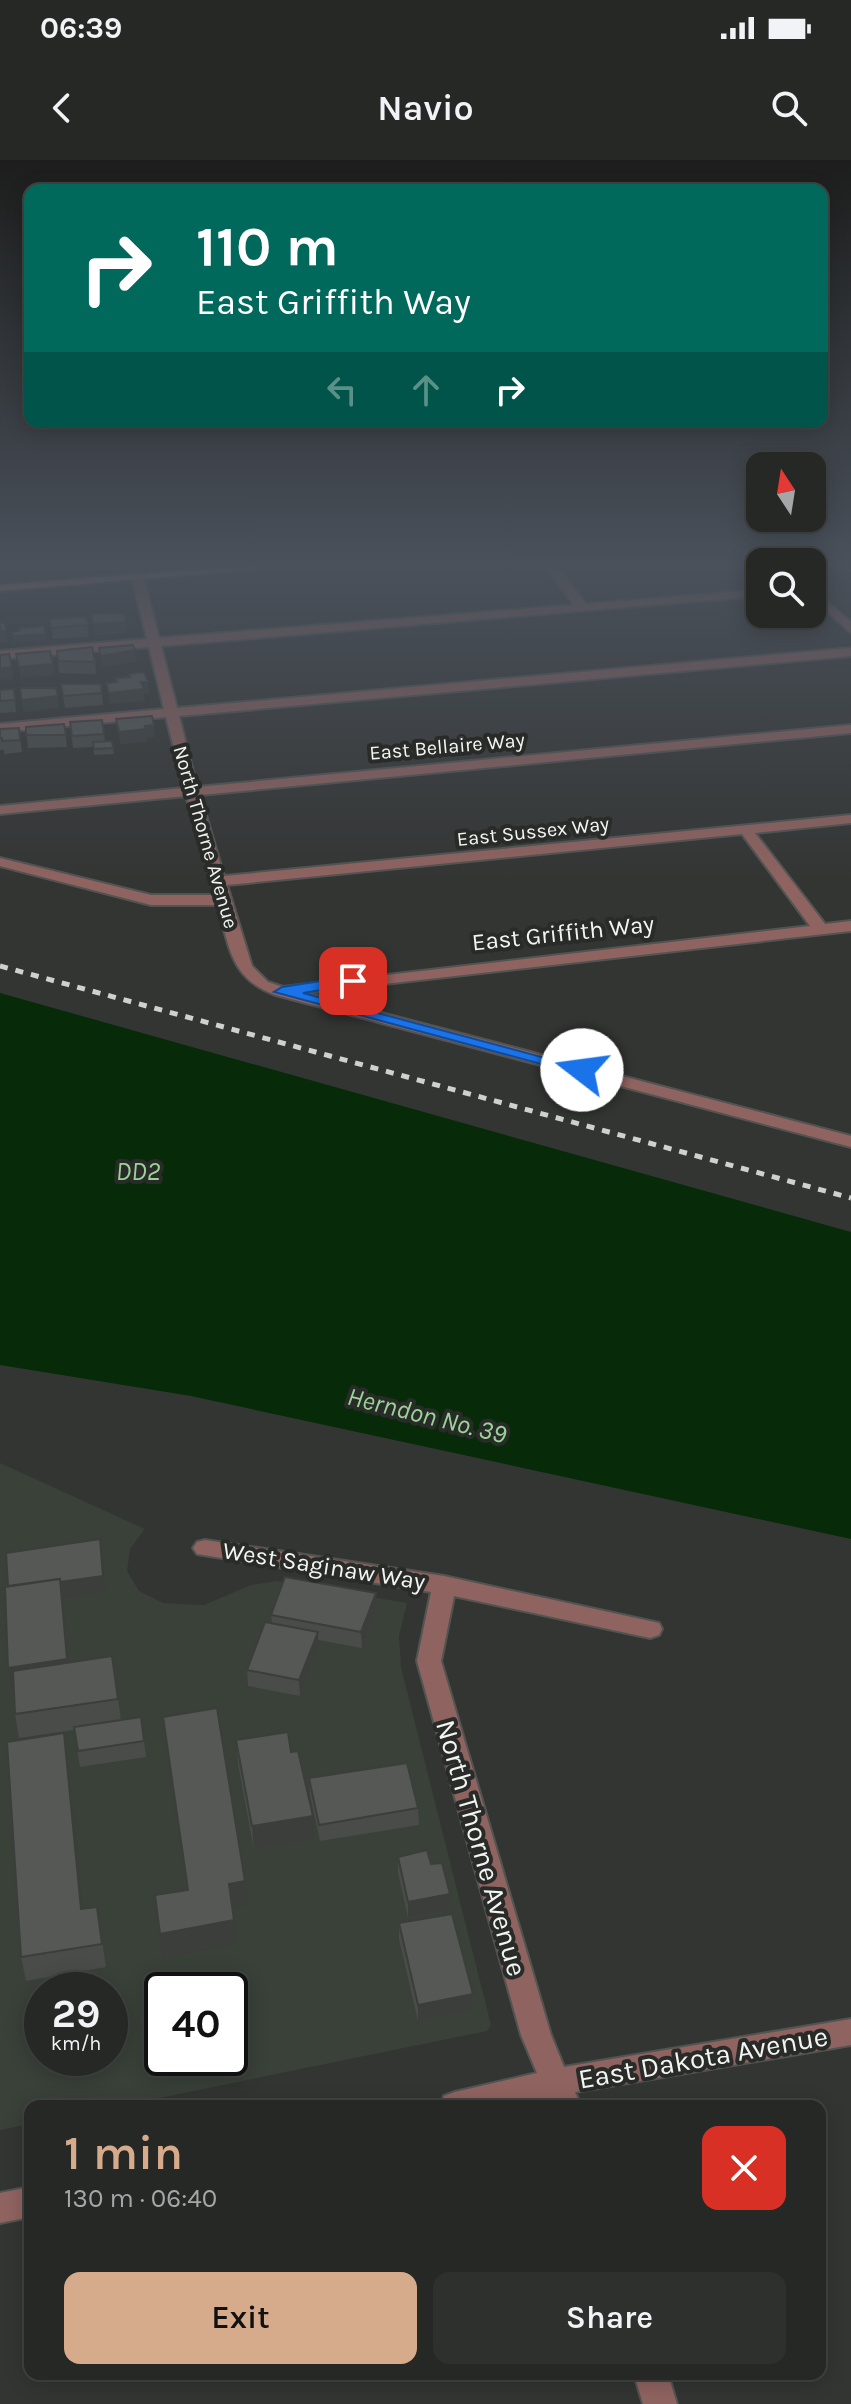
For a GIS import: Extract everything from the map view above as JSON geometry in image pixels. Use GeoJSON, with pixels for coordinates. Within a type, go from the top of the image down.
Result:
{"type":"FeatureCollection","features":[{"type":"Feature","properties":{"kind":"street","name":"North Thorne Avenue"},"geometry":{"type":"LineString","coordinates":[[162,673],[191,790],[244,968],[262,985],[851,1142]]}},
{"type":"Feature","properties":{"kind":"street"},"geometry":{"type":"LineString","coordinates":[[0,728],[617,673]]}},
{"type":"Feature","properties":{"kind":"street","name":"East Bellaire Way"},"geometry":{"type":"LineString","coordinates":[[0,810],[851,729]]}},
{"type":"Feature","properties":{"kind":"street","name":"East Sussex Way"},"geometry":{"type":"LineString","coordinates":[[219,881],[851,819]]}},
{"type":"Feature","properties":{"kind":"street"},"geometry":{"type":"LineString","coordinates":[[746,830],[820,929]]}},
{"type":"Feature","properties":{"kind":"street"},"geometry":{"type":"LineString","coordinates":[[0,862],[151,900],[224,900]]}},
{"type":"Feature","properties":{"kind":"street","name":"East Griffith Way"},"geometry":{"type":"LineString","coordinates":[[282,992],[322,984],[851,926]]}},
{"type":"Feature","properties":{"kind":"street","name":"West Saginaw Way"},"geometry":{"type":"LineString","coordinates":[[205,1548],[444,1585],[650,1629]]}},
{"type":"Feature","properties":{"kind":"street","name":"North Thorne Avenue"},"geometry":{"type":"LineString","coordinates":[[444,1585],[429,1661],[536,2035],[561,2094]]}},
{"type":"Feature","properties":{"kind":"street","name":"East Dakota Avenue"},"geometry":{"type":"LineString","coordinates":[[508,2100],[561,2094],[851,2032]]}},
{"type":"Feature","properties":{"kind":"street"},"geometry":{"type":"LineString","coordinates":[[0,2208],[24,2203]]}},
{"type":"Feature","properties":{"kind":"street"},"geometry":{"type":"LineString","coordinates":[[653,2380],[660,2404]]}},
{"type":"Feature","properties":{"kind":"shaded area"},"geometry":{"type":"Polygon","coordinates":[[[0,1463],[145,1529],[130,1549],[127,1571],[139,1591],[163,1603],[204,1605],[251,1585],[276,1581],[407,1603],[399,1636],[401,1667],[491,2025],[487,2031],[149,2100],[24,2100],[24,2125],[0,2130],[0,1463]]]}},
{"type":"Feature","properties":{"kind":"water","name":"DD2"},"geometry":{"type":"Polygon","coordinates":[[[0,993],[851,1232],[851,1539],[191,1396],[0,1365],[0,993]]]}},
{"type":"Feature","properties":{"kind":"building"},"geometry":{"type":"Polygon","coordinates":[[[144,673],[148,682],[141,682],[144,689],[109,693],[106,683],[117,682],[115,678],[130,677],[129,674],[144,673]]]}},
{"type":"Feature","properties":{"kind":"building"},"geometry":{"type":"Polygon","coordinates":[[[61,684],[101,684],[102,693],[63,696],[61,684]]]}},
{"type":"Feature","properties":{"kind":"building"},"geometry":{"type":"Polygon","coordinates":[[[20,688],[56,688],[58,696],[22,700],[20,688]]]}},
{"type":"Feature","properties":{"kind":"building"},"geometry":{"type":"Polygon","coordinates":[[[14,689],[15,700],[0,701],[0,690],[14,689]]]}},
{"type":"Feature","properties":{"kind":"building"},"geometry":{"type":"Polygon","coordinates":[[[152,716],[154,725],[145,726],[146,729],[119,732],[116,719],[152,716]]]}},
{"type":"Feature","properties":{"kind":"building"},"geometry":{"type":"Polygon","coordinates":[[[102,720],[104,734],[72,736],[70,722],[102,720]]]}},
{"type":"Feature","properties":{"kind":"building"},"geometry":{"type":"Polygon","coordinates":[[[64,724],[66,735],[26,735],[26,727],[64,724]]]}},
{"type":"Feature","properties":{"kind":"building"},"geometry":{"type":"Polygon","coordinates":[[[19,728],[20,740],[2,741],[0,738],[0,729],[19,728]]]}},
{"type":"Feature","properties":{"kind":"building"},"geometry":{"type":"Polygon","coordinates":[[[112,741],[113,748],[94,749],[93,742],[112,741]]]}},
{"type":"Feature","properties":{"kind":"building"},"geometry":{"type":"Polygon","coordinates":[[[100,1539],[103,1576],[8,1586],[6,1553],[100,1539]]]}},
{"type":"Feature","properties":{"kind":"building"},"geometry":{"type":"Polygon","coordinates":[[[285,1577],[376,1593],[361,1632],[271,1615],[285,1577]]]}},
{"type":"Feature","properties":{"kind":"building"},"geometry":{"type":"Polygon","coordinates":[[[60,1579],[67,1659],[8,1668],[5,1587],[60,1579]]]}},
{"type":"Feature","properties":{"kind":"building"},"geometry":{"type":"Polygon","coordinates":[[[265,1622],[318,1632],[299,1680],[247,1670],[265,1622]]]}},
{"type":"Feature","properties":{"kind":"building"},"geometry":{"type":"Polygon","coordinates":[[[112,1656],[118,1699],[15,1714],[13,1671],[112,1656]]]}},
{"type":"Feature","properties":{"kind":"building"},"geometry":{"type":"Polygon","coordinates":[[[217,1708],[245,1881],[229,1884],[234,1920],[160,1934],[155,1895],[188,1890],[163,1717],[217,1708]]]}},
{"type":"Feature","properties":{"kind":"building"},"geometry":{"type":"Polygon","coordinates":[[[141,1717],[144,1741],[78,1751],[74,1727],[141,1717]]]}},
{"type":"Feature","properties":{"kind":"building"},"geometry":{"type":"Polygon","coordinates":[[[288,1732],[291,1752],[298,1751],[313,1816],[252,1826],[236,1740],[288,1732]]]}},
{"type":"Feature","properties":{"kind":"building"},"geometry":{"type":"Polygon","coordinates":[[[64,1733],[81,1909],[97,1907],[102,1944],[21,1957],[7,1742],[64,1733]]]}},
{"type":"Feature","properties":{"kind":"building"},"geometry":{"type":"Polygon","coordinates":[[[407,1763],[418,1808],[319,1825],[309,1778],[407,1763]]]}},
{"type":"Feature","properties":{"kind":"building"},"geometry":{"type":"Polygon","coordinates":[[[427,1850],[431,1864],[442,1863],[450,1894],[408,1902],[398,1857],[427,1850]]]}},
{"type":"Feature","properties":{"kind":"building"},"geometry":{"type":"Polygon","coordinates":[[[452,1914],[473,1994],[418,2005],[399,1923],[452,1914]]]}},
{"type":"Feature","properties":{"kind":"railway"},"geometry":{"type":"LineString","coordinates":[[0,966],[851,1198]]}},
{"type":"Feature","properties":{"kind":"route"},"geometry":{"type":"LineString","coordinates":[[353,981],[282,992],[582,1070]]}},
{"type":"Feature","properties":{"kind":"water label","name":"Herndon No. 39"},"geometry":{"type":"Point","coordinates":[427,1415]}}]}
